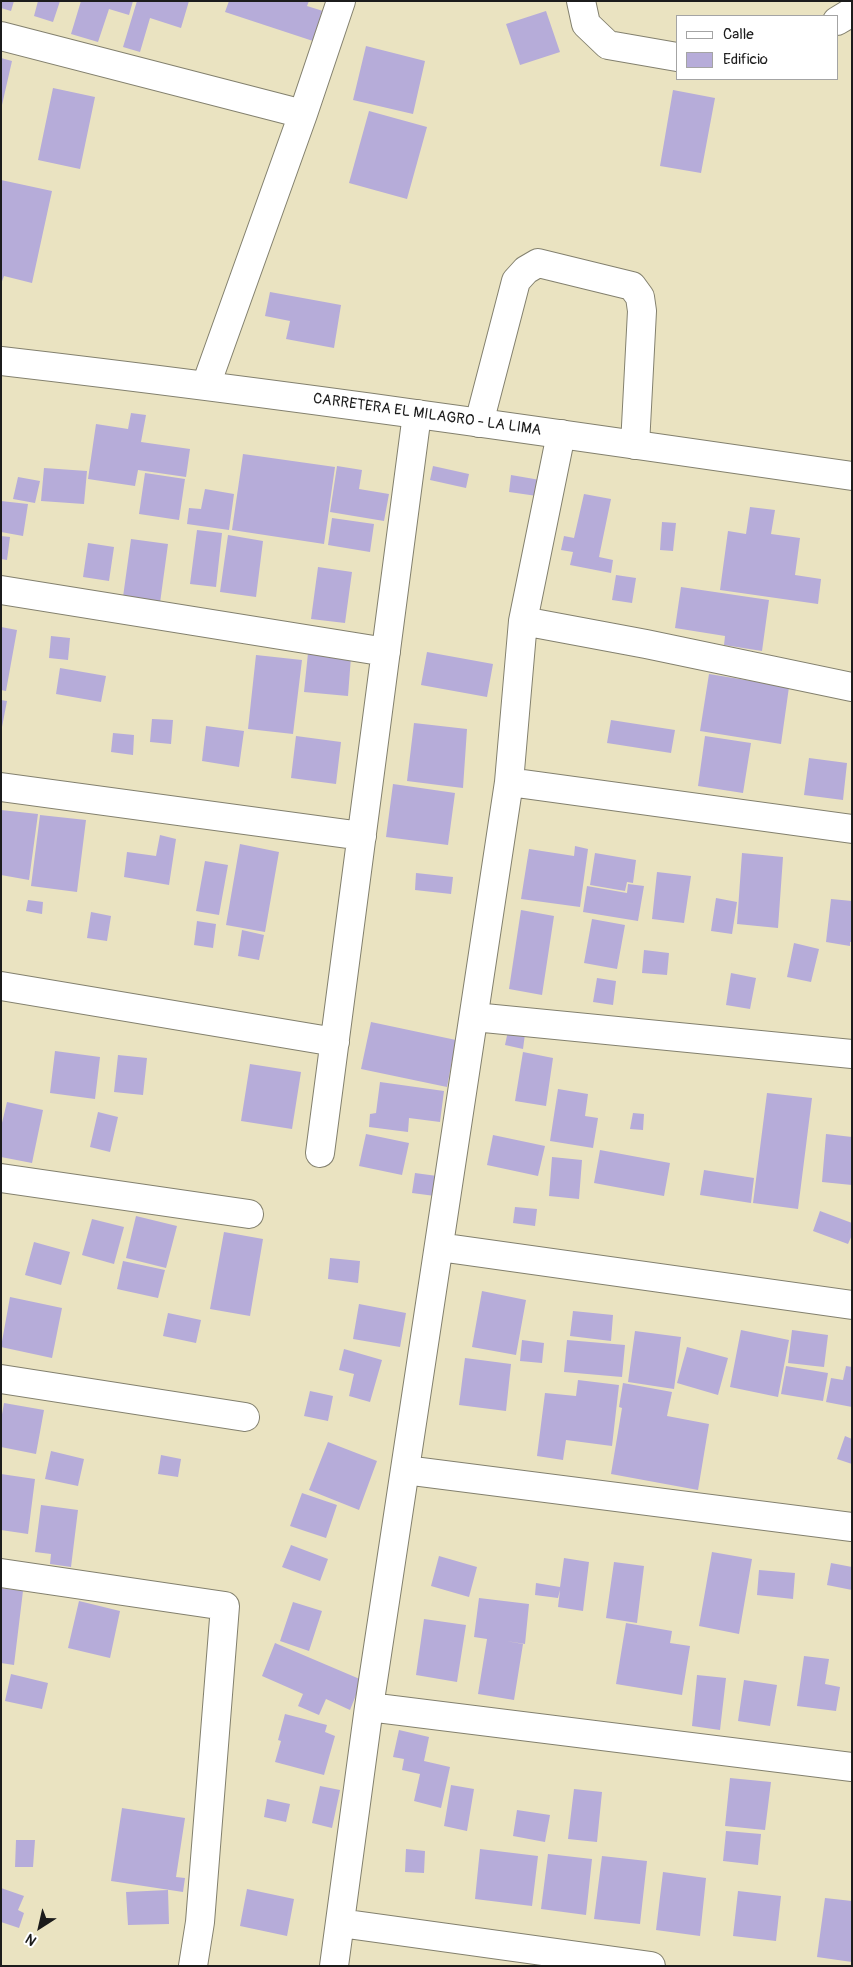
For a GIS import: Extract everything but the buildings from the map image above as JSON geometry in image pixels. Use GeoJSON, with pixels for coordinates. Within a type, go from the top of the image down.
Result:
{"type":"FeatureCollection","features":[{"type":"Feature","properties":{"kind":"street"},"geometry":{"type":"LineString","coordinates":[[206,385],[303,114],[341,1]]}},
{"type":"Feature","properties":{"kind":"street"},"geometry":{"type":"LineString","coordinates":[[581,1],[586,24],[608,45],[676,56]]}},
{"type":"Feature","properties":{"kind":"street"},"geometry":{"type":"LineString","coordinates":[[838,20],[852,12]]}},
{"type":"Feature","properties":{"kind":"street"},"geometry":{"type":"LineString","coordinates":[[1,36],[303,114]]}},
{"type":"Feature","properties":{"kind":"street"},"geometry":{"type":"LineString","coordinates":[[479,423],[516,281],[526,270],[538,263],[632,286],[640,297],[642,311],[635,445]]}},
{"type":"Feature","properties":{"kind":"street","name":"CARRETERA EL MILAGRO - LA LIMA"},"geometry":{"type":"LineString","coordinates":[[1,361],[206,385],[852,476]]}},
{"type":"Feature","properties":{"kind":"street"},"geometry":{"type":"LineString","coordinates":[[320,1153],[417,414]]}},
{"type":"Feature","properties":{"kind":"street"},"geometry":{"type":"LineString","coordinates":[[334,1966],[369,1707],[509,782],[523,621],[561,434]]}},
{"type":"Feature","properties":{"kind":"street"},"geometry":{"type":"LineString","coordinates":[[1,590],[386,652]]}},
{"type":"Feature","properties":{"kind":"street"},"geometry":{"type":"LineString","coordinates":[[523,621],[646,644],[852,687]]}},
{"type":"Feature","properties":{"kind":"street"},"geometry":{"type":"LineString","coordinates":[[509,782],[852,829]]}},
{"type":"Feature","properties":{"kind":"street"},"geometry":{"type":"LineString","coordinates":[[1,787],[362,836]]}},
{"type":"Feature","properties":{"kind":"street"},"geometry":{"type":"LineString","coordinates":[[1,986],[335,1042]]}},
{"type":"Feature","properties":{"kind":"street"},"geometry":{"type":"LineString","coordinates":[[474,1017],[852,1054]]}},
{"type":"Feature","properties":{"kind":"street"},"geometry":{"type":"LineString","coordinates":[[1,1178],[250,1214]]}},
{"type":"Feature","properties":{"kind":"street"},"geometry":{"type":"LineString","coordinates":[[439,1247],[852,1305]]}},
{"type":"Feature","properties":{"kind":"street"},"geometry":{"type":"LineString","coordinates":[[1,1379],[246,1417]]}},
{"type":"Feature","properties":{"kind":"street"},"geometry":{"type":"LineString","coordinates":[[405,1470],[852,1527]]}},
{"type":"Feature","properties":{"kind":"street"},"geometry":{"type":"LineString","coordinates":[[1,1573],[225,1606],[200,1922],[193,1966]]}},
{"type":"Feature","properties":{"kind":"street"},"geometry":{"type":"LineString","coordinates":[[369,1707],[852,1767]]}},
{"type":"Feature","properties":{"kind":"street"},"geometry":{"type":"LineString","coordinates":[[340,1923],[651,1966]]}}]}
